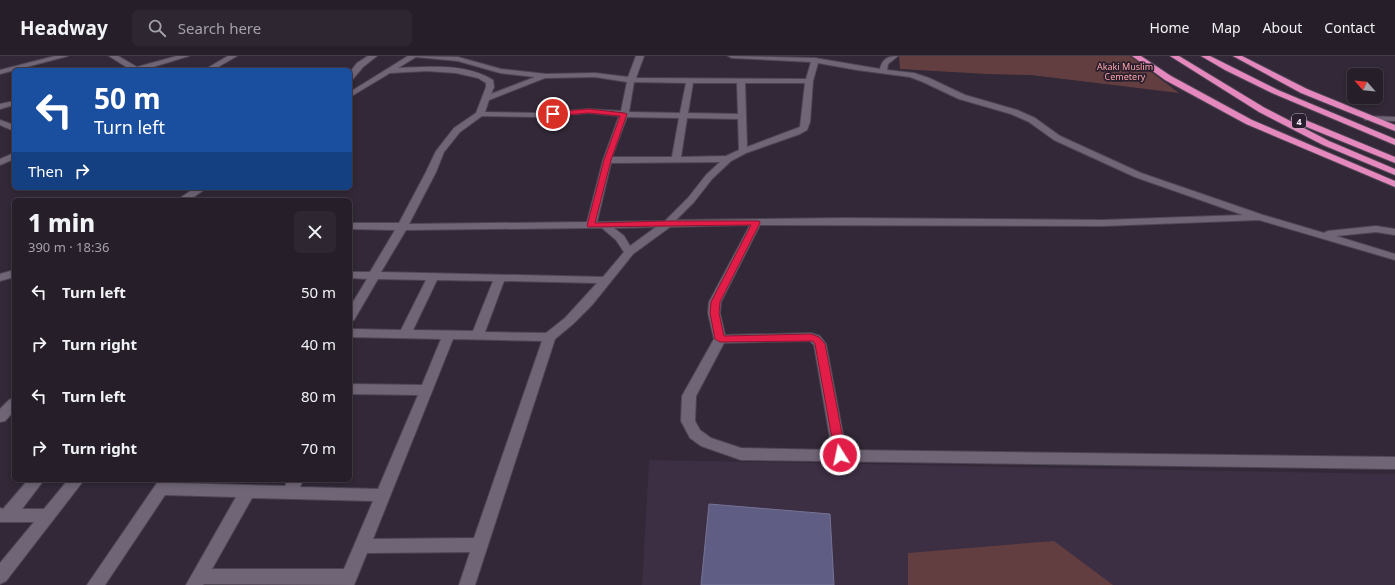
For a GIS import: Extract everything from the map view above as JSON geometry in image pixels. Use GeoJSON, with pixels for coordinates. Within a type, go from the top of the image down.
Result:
{"type":"FeatureCollection","features":[{"type":"Feature","properties":{"kind":"highway"},"geometry":{"type":"LineString","coordinates":[[1136,56],[1168,78],[1249,122],[1395,184]]}},
{"type":"Feature","properties":{"kind":"highway","name":"4"},"geometry":{"type":"LineString","coordinates":[[1174,56],[1206,76],[1267,107],[1395,160]]}},
{"type":"Feature","properties":{"kind":"highway","name":"4"},"geometry":{"type":"LineString","coordinates":[[1205,56],[1255,83],[1368,132],[1395,141]]}},
{"type":"Feature","properties":{"kind":"highway"},"geometry":{"type":"LineString","coordinates":[[1237,56],[1304,91],[1395,128]]}},
{"type":"Feature","properties":{"kind":"highway"},"geometry":{"type":"LineString","coordinates":[[1206,76],[1262,110],[1326,143],[1395,172]]}},
{"type":"Feature","properties":{"kind":"street"},"geometry":{"type":"LineString","coordinates":[[25,56],[41,68]]}},
{"type":"Feature","properties":{"kind":"street"},"geometry":{"type":"LineString","coordinates":[[16,68],[64,56]]}},
{"type":"Feature","properties":{"kind":"street"},"geometry":{"type":"LineString","coordinates":[[113,56],[133,68]]}},
{"type":"Feature","properties":{"kind":"street"},"geometry":{"type":"LineString","coordinates":[[143,68],[185,56]]}},
{"type":"Feature","properties":{"kind":"street"},"geometry":{"type":"LineString","coordinates":[[214,68],[233,56]]}},
{"type":"Feature","properties":{"kind":"street"},"geometry":{"type":"LineString","coordinates":[[352,75],[360,65],[374,56]]}},
{"type":"Feature","properties":{"kind":"street"},"geometry":{"type":"LineString","coordinates":[[352,94],[413,56]]}},
{"type":"Feature","properties":{"kind":"street"},"geometry":{"type":"LineString","coordinates":[[418,56],[458,59],[507,72],[546,76],[595,75],[631,80],[809,81]]}},
{"type":"Feature","properties":{"kind":"street"},"geometry":{"type":"LineString","coordinates":[[591,226],[607,160],[624,114],[631,80],[640,56]]}},
{"type":"Feature","properties":{"kind":"street"},"geometry":{"type":"LineString","coordinates":[[732,56],[815,60],[883,72],[911,75],[926,80],[962,97],[1014,112],[1032,120],[1057,138],[1138,175],[1259,217],[1395,257]]}},
{"type":"Feature","properties":{"kind":"street"},"geometry":{"type":"LineString","coordinates":[[883,72],[883,65],[894,56]]}},
{"type":"Feature","properties":{"kind":"street"},"geometry":{"type":"LineString","coordinates":[[467,585],[549,337],[569,321],[588,302],[604,280],[629,252],[668,223],[691,200],[709,177],[728,159],[743,150],[797,132],[804,128],[806,122],[809,81],[815,60]]}},
{"type":"Feature","properties":{"kind":"street"},"geometry":{"type":"LineString","coordinates":[[0,72],[12,69]]}},
{"type":"Feature","properties":{"kind":"street"},"geometry":{"type":"LineString","coordinates":[[389,71],[439,69],[467,72],[486,78],[490,82],[490,87],[480,114]]}},
{"type":"Feature","properties":{"kind":"street"},"geometry":{"type":"LineString","coordinates":[[485,99],[546,76]]}},
{"type":"Feature","properties":{"kind":"street"},"geometry":{"type":"LineString","coordinates":[[676,159],[690,80]]}},
{"type":"Feature","properties":{"kind":"street"},"geometry":{"type":"LineString","coordinates":[[741,80],[743,150]]}},
{"type":"Feature","properties":{"kind":"street"},"geometry":{"type":"LineString","coordinates":[[0,107],[12,104]]}},
{"type":"Feature","properties":{"kind":"street"},"geometry":{"type":"LineString","coordinates":[[352,313],[402,227],[431,172],[440,150],[457,130],[480,114],[539,115],[589,111],[624,114],[742,117]]}},
{"type":"Feature","properties":{"kind":"street"},"geometry":{"type":"LineString","coordinates":[[1368,118],[1395,119]]}},
{"type":"Feature","properties":{"kind":"street"},"geometry":{"type":"LineString","coordinates":[[0,122],[11,127]]}},
{"type":"Feature","properties":{"kind":"street"},"geometry":{"type":"LineString","coordinates":[[0,129],[11,127]]}},
{"type":"Feature","properties":{"kind":"street"},"geometry":{"type":"LineString","coordinates":[[0,162],[12,157]]}},
{"type":"Feature","properties":{"kind":"street"},"geometry":{"type":"LineString","coordinates":[[607,160],[728,159]]}},
{"type":"Feature","properties":{"kind":"street"},"geometry":{"type":"LineString","coordinates":[[185,198],[199,190]]}},
{"type":"Feature","properties":{"kind":"street"},"geometry":{"type":"LineString","coordinates":[[352,226],[591,226],[668,223],[844,221],[1019,224],[1194,222],[1259,217]]}},
{"type":"Feature","properties":{"kind":"street"},"geometry":{"type":"LineString","coordinates":[[756,223],[715,302],[714,313],[720,339],[689,396],[688,421],[695,434],[706,442],[727,450],[741,454],[1395,463]]}},
{"type":"Feature","properties":{"kind":"street"},"geometry":{"type":"LineString","coordinates":[[1376,229],[1376,226],[1395,224]]}},
{"type":"Feature","properties":{"kind":"street"},"geometry":{"type":"LineString","coordinates":[[605,225],[620,238],[629,252]]}},
{"type":"Feature","properties":{"kind":"street"},"geometry":{"type":"LineString","coordinates":[[1319,235],[1376,229],[1395,232]]}},
{"type":"Feature","properties":{"kind":"street"},"geometry":{"type":"LineString","coordinates":[[0,278],[12,273]]}},
{"type":"Feature","properties":{"kind":"street"},"geometry":{"type":"LineString","coordinates":[[352,275],[604,280]]}},
{"type":"Feature","properties":{"kind":"street"},"geometry":{"type":"LineString","coordinates":[[405,334],[433,276]]}},
{"type":"Feature","properties":{"kind":"street"},"geometry":{"type":"LineString","coordinates":[[477,336],[500,278]]}},
{"type":"Feature","properties":{"kind":"street"},"geometry":{"type":"LineString","coordinates":[[352,333],[549,337]]}},
{"type":"Feature","properties":{"kind":"street"},"geometry":{"type":"LineString","coordinates":[[247,492],[196,581],[348,581],[449,335]]}},
{"type":"Feature","properties":{"kind":"street"},"geometry":{"type":"LineString","coordinates":[[720,339],[811,337],[816,339],[820,344],[840,455]]}},
{"type":"Feature","properties":{"kind":"street"},"geometry":{"type":"LineString","coordinates":[[352,389],[427,390]]}},
{"type":"Feature","properties":{"kind":"street"},"geometry":{"type":"LineString","coordinates":[[0,417],[12,405]]}},
{"type":"Feature","properties":{"kind":"street"},"geometry":{"type":"LineString","coordinates":[[3,515],[35,482]]}},
{"type":"Feature","properties":{"kind":"street"},"geometry":{"type":"LineString","coordinates":[[0,576],[75,482]]}},
{"type":"Feature","properties":{"kind":"street"},"geometry":{"type":"LineString","coordinates":[[289,494],[295,482]]}},
{"type":"Feature","properties":{"kind":"street"},"geometry":{"type":"LineString","coordinates":[[95,585],[164,485],[289,494],[383,495]]}},
{"type":"Feature","properties":{"kind":"street"},"geometry":{"type":"LineString","coordinates":[[3,515],[48,516]]}},
{"type":"Feature","properties":{"kind":"street"},"geometry":{"type":"LineString","coordinates":[[362,546],[480,545]]}},
{"type":"Feature","properties":{"kind":"shaded area"},"geometry":{"type":"Polygon","coordinates":[[[649,460],[1395,474],[1395,585],[642,585],[649,460]]]}},
{"type":"Feature","properties":{"kind":"green space","name":"Akaki Muslim Cemetery"},"geometry":{"type":"Polygon","coordinates":[[[899,56],[1130,56],[1179,93],[1031,75],[900,69],[899,56]]]}},
{"type":"Feature","properties":{"kind":"green space"},"geometry":{"type":"Polygon","coordinates":[[[1054,541],[1113,585],[908,585],[908,553],[1054,541]]]}},
{"type":"Feature","properties":{"kind":"building"},"geometry":{"type":"Polygon","coordinates":[[[709,504],[830,514],[834,585],[701,585],[709,504]]]}},
{"type":"Feature","properties":{"kind":"route"},"geometry":{"type":"LineString","coordinates":[[553,114],[589,111],[624,114],[607,160],[591,226],[668,223],[756,223],[715,302],[714,313],[720,339],[811,337],[816,339],[820,344],[840,455]]}}]}
